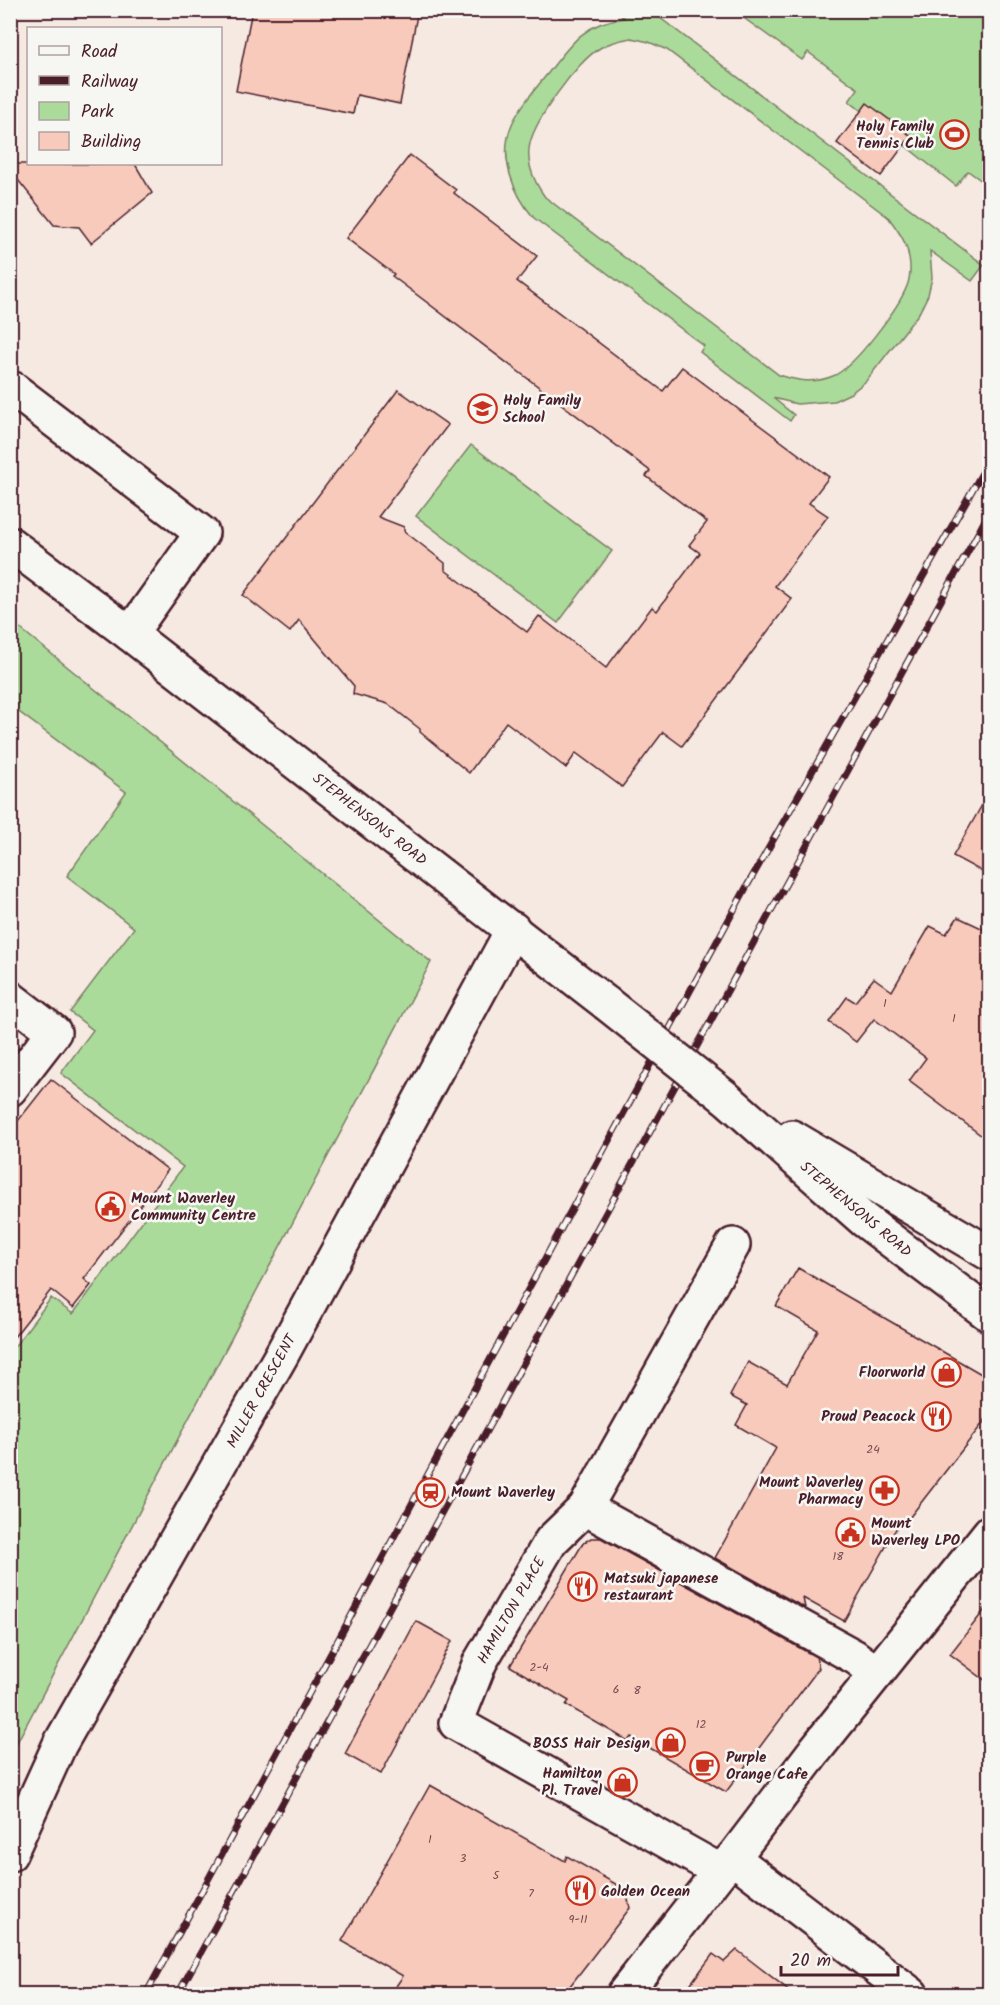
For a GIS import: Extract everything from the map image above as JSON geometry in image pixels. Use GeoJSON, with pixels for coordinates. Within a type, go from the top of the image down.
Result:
{"type":"FeatureCollection","features":[{"type":"Feature","properties":{"kind":"street"},"geometry":{"type":"LineString","coordinates":[[10,393],[13,390],[202,533],[130,634]]}},
{"type":"Feature","properties":{"kind":"street","name":"STEPHENSONS ROAD"},"geometry":{"type":"LineString","coordinates":[[10,544],[513,929],[726,1098],[864,1220],[990,1315]]}},
{"type":"Feature","properties":{"kind":"street","name":"MILLER CRESCENT"},"geometry":{"type":"LineString","coordinates":[[10,1854],[60,1744],[282,1354],[513,929]]}},
{"type":"Feature","properties":{"kind":"street"},"geometry":{"type":"LineString","coordinates":[[10,998],[54,1032],[10,1089]]}},
{"type":"Feature","properties":{"kind":"street","name":"STEPHENSONS ROAD"},"geometry":{"type":"LineString","coordinates":[[726,1098],[987,1251]]}},
{"type":"Feature","properties":{"kind":"street","name":"HAMILTON PLACE"},"geometry":{"type":"LineString","coordinates":[[733,1245],[585,1508],[551,1541],[480,1662],[456,1723],[726,1865],[911,1995]]}},
{"type":"Feature","properties":{"kind":"street"},"geometry":{"type":"LineString","coordinates":[[585,1508],[855,1657],[877,1673]]}},
{"type":"Feature","properties":{"kind":"street"},"geometry":{"type":"LineString","coordinates":[[624,1995],[990,1532]]}},
{"type":"Feature","properties":{"kind":"green space"},"geometry":{"type":"Polygon","coordinates":[[[615,11],[651,11],[984,265],[972,281],[930,251],[932,278],[928,295],[919,313],[866,381],[851,393],[834,401],[797,404],[773,398],[794,415],[790,421],[700,352],[704,346],[534,218],[526,208],[514,186],[507,162],[508,136],[512,124],[529,97],[572,43],[599,24],[624,18],[615,11]],[[631,38],[608,44],[591,55],[568,79],[547,109],[532,138],[529,162],[538,186],[545,197],[779,375],[806,381],[819,380],[842,371],[864,350],[886,322],[908,283],[910,261],[902,237],[889,218],[667,50],[649,42],[631,38]]]}},
{"type":"Feature","properties":{"kind":"green space","name":"Holy Family Tennis Club"},"geometry":{"type":"Polygon","coordinates":[[[734,11],[989,11],[989,186],[968,171],[956,186],[849,101],[858,89],[808,52],[802,60],[734,11]]]}},
{"type":"Feature","properties":{"kind":"green space"},"geometry":{"type":"Polygon","coordinates":[[[471,445],[612,551],[558,623],[416,516],[471,445]]]}},
{"type":"Feature","properties":{"kind":"green space"},"geometry":{"type":"Polygon","coordinates":[[[11,621],[431,962],[15,1746],[10,1742],[10,1553],[16,1545],[10,1541],[11,1351],[51,1298],[73,1314],[183,1167],[61,1073],[93,1030],[70,1012],[134,928],[67,876],[126,792],[11,706],[11,621]]]}},
{"type":"Feature","properties":{"kind":"building"},"geometry":{"type":"Polygon","coordinates":[[[252,10],[418,10],[400,104],[357,95],[353,114],[236,91],[252,10]]]}},
{"type":"Feature","properties":{"kind":"building"},"geometry":{"type":"Polygon","coordinates":[[[867,103],[911,136],[881,176],[837,143],[867,103]]]}},
{"type":"Feature","properties":{"kind":"building"},"geometry":{"type":"Polygon","coordinates":[[[410,155],[456,190],[454,193],[537,256],[517,281],[663,391],[682,367],[829,477],[809,503],[828,516],[775,586],[792,599],[682,746],[663,732],[622,787],[576,753],[566,768],[506,722],[469,773],[388,704],[353,694],[354,686],[299,620],[290,632],[243,595],[398,390],[448,425],[378,517],[404,527],[404,531],[445,563],[445,570],[527,632],[539,616],[606,668],[652,607],[657,611],[700,553],[689,545],[707,522],[646,476],[650,471],[392,276],[394,274],[346,238],[410,155]]]}},
{"type":"Feature","properties":{"kind":"building"},"geometry":{"type":"Polygon","coordinates":[[[10,164],[136,165],[152,193],[91,243],[79,227],[54,225],[10,170],[10,164]]]}},
{"type":"Feature","properties":{"kind":"building"},"geometry":{"type":"Polygon","coordinates":[[[990,791],[990,876],[953,856],[990,791]]]}},
{"type":"Feature","properties":{"kind":"building"},"geometry":{"type":"Polygon","coordinates":[[[958,917],[990,932],[990,1142],[909,1081],[926,1058],[874,1019],[856,1042],[829,1022],[847,997],[855,1002],[874,978],[892,991],[930,926],[946,934],[958,917]]]}},
{"type":"Feature","properties":{"kind":"building","name":"Mount Waverley Community Centre"},"geometry":{"type":"Polygon","coordinates":[[[51,1079],[168,1170],[84,1279],[91,1285],[73,1308],[51,1290],[10,1342],[10,1131],[51,1079]]]}},
{"type":"Feature","properties":{"kind":"building"},"geometry":{"type":"Polygon","coordinates":[[[798,1268],[990,1379],[990,1414],[906,1522],[901,1520],[844,1621],[803,1598],[805,1608],[715,1558],[776,1448],[736,1425],[747,1405],[730,1396],[748,1362],[787,1384],[818,1330],[776,1306],[798,1268]]]}},
{"type":"Feature","properties":{"kind":"building"},"geometry":{"type":"Polygon","coordinates":[[[591,1538],[601,1538],[816,1657],[819,1668],[726,1792],[631,1737],[628,1741],[566,1705],[569,1701],[510,1666],[583,1543],[591,1538]]]}},
{"type":"Feature","properties":{"kind":"building"},"geometry":{"type":"Polygon","coordinates":[[[990,1603],[990,1684],[950,1654],[990,1603]]]}},
{"type":"Feature","properties":{"kind":"building"},"geometry":{"type":"Polygon","coordinates":[[[416,1621],[452,1641],[381,1774],[345,1754],[416,1621]]]}},
{"type":"Feature","properties":{"kind":"building"},"geometry":{"type":"Polygon","coordinates":[[[430,1785],[565,1861],[567,1856],[626,1890],[630,1908],[563,1995],[390,1995],[403,1976],[342,1941],[430,1785]]]}},
{"type":"Feature","properties":{"kind":"building"},"geometry":{"type":"Polygon","coordinates":[[[737,1950],[795,1995],[682,1995],[713,1954],[724,1962],[737,1950]]]}},
{"type":"Feature","properties":{"kind":"railway"},"geometry":{"type":"LineString","coordinates":[[146,1994],[747,886],[990,459]]}},
{"type":"Feature","properties":{"kind":"railway"},"geometry":{"type":"LineString","coordinates":[[178,1994],[990,511]]}},
{"type":"Feature","properties":{"kind":"place","name":"Holy Family Tennis Club"},"geometry":{"type":"Point","coordinates":[955,135]}},
{"type":"Feature","properties":{"kind":"place","name":"Holy Family School"},"geometry":{"type":"Point","coordinates":[482,409]}},
{"type":"Feature","properties":{"kind":"place","name":"Mount Waverley Community Centre"},"geometry":{"type":"Point","coordinates":[110,1207]}},
{"type":"Feature","properties":{"kind":"place","name":"Floorworld"},"geometry":{"type":"Point","coordinates":[946,1372]}},
{"type":"Feature","properties":{"kind":"place","name":"Proud Peacock"},"geometry":{"type":"Point","coordinates":[936,1416]}},
{"type":"Feature","properties":{"kind":"place","name":"Mount Waverley Pharmacy"},"geometry":{"type":"Point","coordinates":[884,1491]}},
{"type":"Feature","properties":{"kind":"place","name":"Mount Waverley"},"geometry":{"type":"Point","coordinates":[430,1492]}},
{"type":"Feature","properties":{"kind":"place","name":"Mount Waverley LPO"},"geometry":{"type":"Point","coordinates":[850,1532]}},
{"type":"Feature","properties":{"kind":"place","name":"Matsuki japanese restaurant"},"geometry":{"type":"Point","coordinates":[583,1587]}},
{"type":"Feature","properties":{"kind":"place","name":"BOSS Hair Design"},"geometry":{"type":"Point","coordinates":[671,1743]}},
{"type":"Feature","properties":{"kind":"place","name":"Purple Orange Cafe"},"geometry":{"type":"Point","coordinates":[705,1766]}},
{"type":"Feature","properties":{"kind":"place","name":"Hamilton Pl. Travel"},"geometry":{"type":"Point","coordinates":[623,1782]}},
{"type":"Feature","properties":{"kind":"place","name":"Golden Ocean"},"geometry":{"type":"Point","coordinates":[580,1891]}}]}
